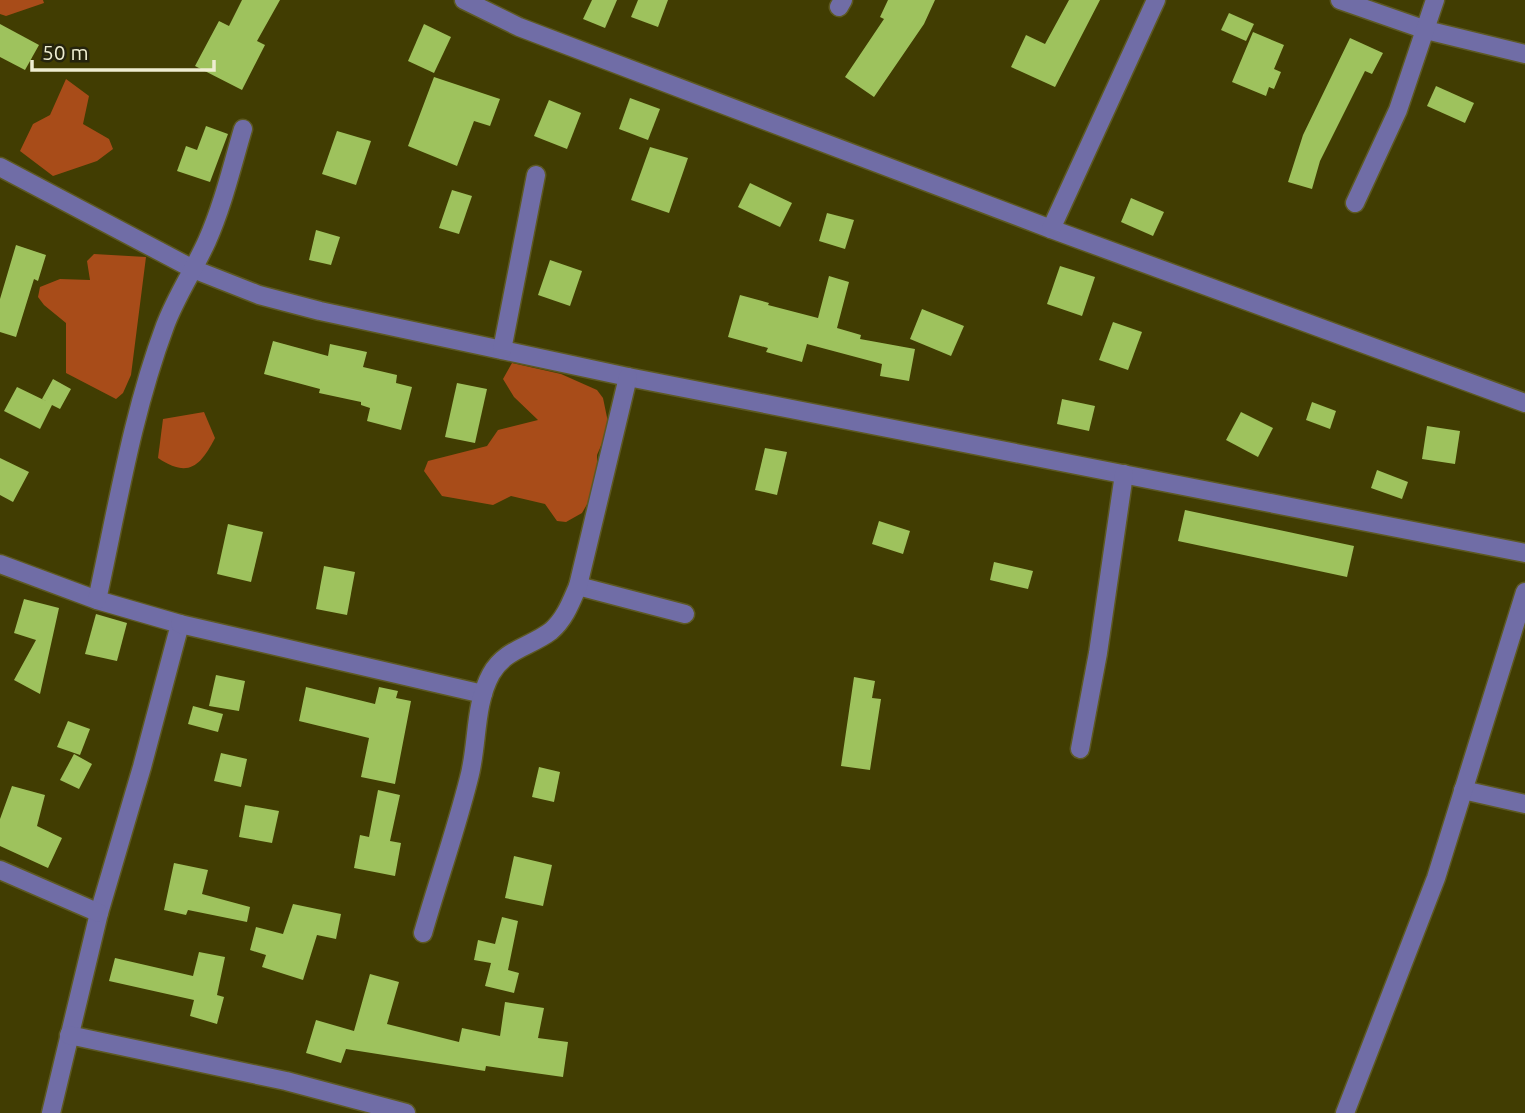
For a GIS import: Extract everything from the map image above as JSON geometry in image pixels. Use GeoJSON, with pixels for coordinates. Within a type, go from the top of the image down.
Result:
{"type":"FeatureCollection","features":[{"type":"Feature","properties":{"kind":"street"},"geometry":{"type":"LineString","coordinates":[[464,0],[519,27],[1051,229],[1525,403]]}},
{"type":"Feature","properties":{"kind":"street"},"geometry":{"type":"LineString","coordinates":[[1051,229],[1156,0]]}},
{"type":"Feature","properties":{"kind":"street"},"geometry":{"type":"LineString","coordinates":[[1340,0],[1426,30],[1525,54]]}},
{"type":"Feature","properties":{"kind":"street"},"geometry":{"type":"LineString","coordinates":[[1355,203],[1398,110],[1435,0]]}},
{"type":"Feature","properties":{"kind":"street"},"geometry":{"type":"LineString","coordinates":[[97,600],[148,378],[178,293],[193,269],[217,218],[243,129]]}},
{"type":"Feature","properties":{"kind":"street"},"geometry":{"type":"LineString","coordinates":[[0,167],[193,269],[259,295],[628,377],[1525,553]]}},
{"type":"Feature","properties":{"kind":"street"},"geometry":{"type":"LineString","coordinates":[[502,349],[536,174]]}},
{"type":"Feature","properties":{"kind":"street"},"geometry":{"type":"LineString","coordinates":[[423,933],[470,777],[483,694],[492,673],[508,654],[538,639],[564,617],[578,586],[628,377]]}},
{"type":"Feature","properties":{"kind":"street"},"geometry":{"type":"LineString","coordinates":[[1080,749],[1098,653],[1124,474]]}},
{"type":"Feature","properties":{"kind":"street"},"geometry":{"type":"LineString","coordinates":[[0,564],[97,600],[180,624],[483,694]]}},
{"type":"Feature","properties":{"kind":"street"},"geometry":{"type":"LineString","coordinates":[[578,586],[685,614]]}},
{"type":"Feature","properties":{"kind":"street"},"geometry":{"type":"LineString","coordinates":[[1345,1113],[1436,878],[1525,592]]}},
{"type":"Feature","properties":{"kind":"street"},"geometry":{"type":"LineString","coordinates":[[51,1113],[99,913],[180,624]]}},
{"type":"Feature","properties":{"kind":"street"},"geometry":{"type":"LineString","coordinates":[[1463,790],[1525,804]]}},
{"type":"Feature","properties":{"kind":"street"},"geometry":{"type":"LineString","coordinates":[[0,870],[99,913]]}},
{"type":"Feature","properties":{"kind":"street"},"geometry":{"type":"LineString","coordinates":[[69,1035],[286,1081],[406,1113]]}},
{"type":"Feature","properties":{"kind":"shaded area"},"geometry":{"type":"Polygon","coordinates":[[[0,0],[43,0],[44,3],[6,16],[0,14],[0,0]]]}},
{"type":"Feature","properties":{"kind":"shaded area"},"geometry":{"type":"Polygon","coordinates":[[[66,79],[89,96],[83,124],[109,139],[113,149],[97,161],[53,176],[20,151],[33,124],[50,115],[66,79]]]}},
{"type":"Feature","properties":{"kind":"shaded area"},"geometry":{"type":"Polygon","coordinates":[[[94,254],[146,257],[131,375],[123,393],[116,399],[66,373],[66,323],[38,297],[40,287],[60,279],[90,280],[87,261],[94,254]]]}},
{"type":"Feature","properties":{"kind":"shaded area"},"geometry":{"type":"Polygon","coordinates":[[[512,363],[561,374],[597,390],[603,398],[609,427],[597,455],[597,487],[582,513],[566,522],[557,521],[545,504],[511,496],[493,505],[442,496],[424,471],[428,461],[487,446],[498,430],[538,420],[514,397],[503,379],[512,363]]]}},
{"type":"Feature","properties":{"kind":"shaded area"},"geometry":{"type":"Polygon","coordinates":[[[204,412],[215,438],[198,462],[185,468],[168,464],[158,458],[163,419],[204,412]]]}},
{"type":"Feature","properties":{"kind":"building"},"geometry":{"type":"Polygon","coordinates":[[[242,0],[280,0],[257,41],[265,45],[242,90],[195,66],[219,21],[229,26],[242,0]]]}},
{"type":"Feature","properties":{"kind":"building"},"geometry":{"type":"Polygon","coordinates":[[[592,0],[617,0],[605,28],[583,19],[592,0]]]}},
{"type":"Feature","properties":{"kind":"building"},"geometry":{"type":"Polygon","coordinates":[[[638,0],[668,0],[658,27],[631,17],[638,0]]]}},
{"type":"Feature","properties":{"kind":"building"},"geometry":{"type":"Polygon","coordinates":[[[888,0],[935,0],[924,24],[874,97],[845,77],[884,19],[880,17],[888,0]]]}},
{"type":"Feature","properties":{"kind":"building"},"geometry":{"type":"Polygon","coordinates":[[[1069,0],[1100,0],[1055,87],[1011,67],[1026,35],[1045,44],[1069,0]]]}},
{"type":"Feature","properties":{"kind":"building"},"geometry":{"type":"Polygon","coordinates":[[[1229,13],[1254,24],[1246,41],[1221,30],[1229,13]]]}},
{"type":"Feature","properties":{"kind":"building"},"geometry":{"type":"Polygon","coordinates":[[[0,24],[39,45],[25,70],[0,57],[0,24]]]}},
{"type":"Feature","properties":{"kind":"building"},"geometry":{"type":"Polygon","coordinates":[[[424,24],[451,37],[434,73],[408,61],[424,24]]]}},
{"type":"Feature","properties":{"kind":"building"},"geometry":{"type":"Polygon","coordinates":[[[1253,32],[1284,45],[1274,69],[1281,72],[1274,89],[1269,87],[1266,96],[1232,82],[1253,32]]]}},
{"type":"Feature","properties":{"kind":"building"},"geometry":{"type":"Polygon","coordinates":[[[1350,38],[1383,53],[1372,74],[1365,71],[1320,161],[1312,189],[1288,182],[1303,135],[1350,38]]]}},
{"type":"Feature","properties":{"kind":"building"},"geometry":{"type":"Polygon","coordinates":[[[434,77],[500,99],[490,126],[474,121],[457,166],[408,146],[434,77]]]}},
{"type":"Feature","properties":{"kind":"building"},"geometry":{"type":"Polygon","coordinates":[[[1436,86],[1474,103],[1465,123],[1427,106],[1436,86]]]}},
{"type":"Feature","properties":{"kind":"building"},"geometry":{"type":"Polygon","coordinates":[[[630,98],[660,109],[648,140],[619,129],[630,98]]]}},
{"type":"Feature","properties":{"kind":"building"},"geometry":{"type":"Polygon","coordinates":[[[549,100],[581,113],[567,149],[534,136],[549,100]]]}},
{"type":"Feature","properties":{"kind":"building"},"geometry":{"type":"Polygon","coordinates":[[[206,126],[228,134],[210,182],[177,171],[186,146],[197,150],[206,126]]]}},
{"type":"Feature","properties":{"kind":"building"},"geometry":{"type":"Polygon","coordinates":[[[337,131],[371,141],[356,185],[322,174],[337,131]]]}},
{"type":"Feature","properties":{"kind":"building"},"geometry":{"type":"Polygon","coordinates":[[[650,147],[688,158],[669,213],[631,200],[650,147]]]}},
{"type":"Feature","properties":{"kind":"building"},"geometry":{"type":"Polygon","coordinates":[[[750,183],[792,203],[780,227],[738,207],[750,183]]]}},
{"type":"Feature","properties":{"kind":"building"},"geometry":{"type":"Polygon","coordinates":[[[452,190],[472,196],[459,234],[439,228],[452,190]]]}},
{"type":"Feature","properties":{"kind":"building"},"geometry":{"type":"Polygon","coordinates":[[[1131,198],[1164,212],[1153,236],[1121,222],[1131,198]]]}},
{"type":"Feature","properties":{"kind":"building"},"geometry":{"type":"Polygon","coordinates":[[[827,213],[854,220],[845,249],[819,241],[827,213]]]}},
{"type":"Feature","properties":{"kind":"building"},"geometry":{"type":"Polygon","coordinates":[[[316,230],[340,237],[331,265],[309,260],[316,230]]]}},
{"type":"Feature","properties":{"kind":"building"},"geometry":{"type":"Polygon","coordinates":[[[16,245],[46,255],[38,281],[34,279],[16,337],[0,332],[0,299],[16,245]]]}},
{"type":"Feature","properties":{"kind":"building"},"geometry":{"type":"Polygon","coordinates":[[[550,260],[582,271],[570,306],[538,295],[550,260]]]}},
{"type":"Feature","properties":{"kind":"building"},"geometry":{"type":"Polygon","coordinates":[[[1060,266],[1095,277],[1082,316],[1047,304],[1060,266]]]}},
{"type":"Feature","properties":{"kind":"building"},"geometry":{"type":"Polygon","coordinates":[[[829,276],[849,282],[837,328],[861,335],[860,339],[915,349],[909,381],[880,376],[882,364],[807,344],[802,362],[766,352],[768,348],[728,337],[740,295],[818,318],[829,276]]]}},
{"type":"Feature","properties":{"kind":"building"},"geometry":{"type":"Polygon","coordinates":[[[922,309],[964,326],[951,356],[910,339],[922,309]]]}},
{"type":"Feature","properties":{"kind":"building"},"geometry":{"type":"Polygon","coordinates":[[[1113,322],[1142,332],[1128,370],[1099,360],[1113,322]]]}},
{"type":"Feature","properties":{"kind":"building"},"geometry":{"type":"Polygon","coordinates":[[[273,341],[328,356],[330,344],[367,352],[363,367],[397,375],[396,383],[412,387],[401,430],[367,421],[370,408],[361,405],[361,402],[319,393],[320,389],[264,374],[273,341]]]}},
{"type":"Feature","properties":{"kind":"building"},"geometry":{"type":"Polygon","coordinates":[[[53,379],[71,389],[60,409],[52,405],[40,429],[4,411],[17,387],[48,402],[42,399],[53,379]]]}},
{"type":"Feature","properties":{"kind":"building"},"geometry":{"type":"Polygon","coordinates":[[[457,383],[487,389],[475,443],[445,437],[457,383]]]}},
{"type":"Feature","properties":{"kind":"building"},"geometry":{"type":"Polygon","coordinates":[[[1062,399],[1095,406],[1089,431],[1057,424],[1062,399]]]}},
{"type":"Feature","properties":{"kind":"building"},"geometry":{"type":"Polygon","coordinates":[[[1312,402],[1336,411],[1330,429],[1306,420],[1312,402]]]}},
{"type":"Feature","properties":{"kind":"building"},"geometry":{"type":"Polygon","coordinates":[[[1241,412],[1273,428],[1258,457],[1226,440],[1241,412]]]}},
{"type":"Feature","properties":{"kind":"building"},"geometry":{"type":"Polygon","coordinates":[[[1427,426],[1460,431],[1455,464],[1422,459],[1427,426]]]}},
{"type":"Feature","properties":{"kind":"building"},"geometry":{"type":"Polygon","coordinates":[[[765,448],[787,452],[777,495],[755,490],[765,448]]]}},
{"type":"Feature","properties":{"kind":"building"},"geometry":{"type":"Polygon","coordinates":[[[0,458],[29,472],[13,502],[0,495],[0,458]]]}},
{"type":"Feature","properties":{"kind":"building"},"geometry":{"type":"Polygon","coordinates":[[[1377,470],[1408,482],[1402,499],[1371,488],[1377,470]]]}},
{"type":"Feature","properties":{"kind":"building"},"geometry":{"type":"Polygon","coordinates":[[[1185,510],[1354,546],[1347,577],[1178,541],[1185,510]]]}},
{"type":"Feature","properties":{"kind":"building"},"geometry":{"type":"Polygon","coordinates":[[[879,521],[910,531],[903,554],[872,544],[879,521]]]}},
{"type":"Feature","properties":{"kind":"building"},"geometry":{"type":"Polygon","coordinates":[[[228,524],[263,532],[251,582],[217,574],[228,524]]]}},
{"type":"Feature","properties":{"kind":"building"},"geometry":{"type":"Polygon","coordinates":[[[994,562],[1033,571],[1028,589],[990,580],[994,562]]]}},
{"type":"Feature","properties":{"kind":"building"},"geometry":{"type":"Polygon","coordinates":[[[324,566],[355,572],[347,615],[316,609],[324,566]]]}},
{"type":"Feature","properties":{"kind":"building"},"geometry":{"type":"Polygon","coordinates":[[[24,599],[59,608],[40,694],[14,680],[36,640],[14,633],[24,599]]]}},
{"type":"Feature","properties":{"kind":"building"},"geometry":{"type":"Polygon","coordinates":[[[96,614],[127,623],[117,661],[85,654],[96,614]]]}},
{"type":"Feature","properties":{"kind":"building"},"geometry":{"type":"Polygon","coordinates":[[[216,675],[245,681],[239,711],[209,706],[216,675]]]}},
{"type":"Feature","properties":{"kind":"building"},"geometry":{"type":"Polygon","coordinates":[[[854,677],[875,681],[872,698],[881,699],[870,770],[841,766],[854,677]]]}},
{"type":"Feature","properties":{"kind":"building"},"geometry":{"type":"Polygon","coordinates":[[[306,687],[375,704],[379,687],[398,691],[396,698],[411,701],[395,784],[361,777],[369,738],[299,721],[306,687]]]}},
{"type":"Feature","properties":{"kind":"building"},"geometry":{"type":"Polygon","coordinates":[[[193,706],[223,714],[218,732],[188,724],[193,706]]]}},
{"type":"Feature","properties":{"kind":"building"},"geometry":{"type":"Polygon","coordinates":[[[68,721],[90,729],[80,755],[57,747],[68,721]]]}},
{"type":"Feature","properties":{"kind":"building"},"geometry":{"type":"Polygon","coordinates":[[[221,753],[247,759],[241,787],[214,781],[221,753]]]}},
{"type":"Feature","properties":{"kind":"building"},"geometry":{"type":"Polygon","coordinates":[[[74,754],[92,764],[79,789],[60,780],[74,754]]]}},
{"type":"Feature","properties":{"kind":"building"},"geometry":{"type":"Polygon","coordinates":[[[539,767],[560,772],[554,802],[532,797],[539,767]]]}},
{"type":"Feature","properties":{"kind":"building"},"geometry":{"type":"Polygon","coordinates":[[[12,786],[45,795],[37,826],[62,838],[48,868],[0,846],[0,819],[12,786]]]}},
{"type":"Feature","properties":{"kind":"building"},"geometry":{"type":"Polygon","coordinates":[[[378,790],[400,795],[390,841],[401,843],[395,876],[354,868],[360,835],[369,837],[378,790]]]}},
{"type":"Feature","properties":{"kind":"building"},"geometry":{"type":"Polygon","coordinates":[[[245,805],[279,811],[272,843],[239,837],[245,805]]]}},
{"type":"Feature","properties":{"kind":"building"},"geometry":{"type":"Polygon","coordinates":[[[514,856],[552,865],[543,906],[505,898],[514,856]]]}},
{"type":"Feature","properties":{"kind":"building"},"geometry":{"type":"Polygon","coordinates":[[[174,863],[208,870],[202,894],[250,907],[247,922],[188,910],[186,915],[164,910],[174,863]]]}},
{"type":"Feature","properties":{"kind":"building"},"geometry":{"type":"Polygon","coordinates":[[[293,904],[341,914],[336,939],[317,935],[303,980],[262,967],[266,955],[250,950],[256,927],[283,934],[293,904]]]}},
{"type":"Feature","properties":{"kind":"building"},"geometry":{"type":"Polygon","coordinates":[[[502,917],[518,921],[508,970],[519,973],[514,993],[485,986],[491,963],[474,960],[478,940],[495,944],[502,917]]]}},
{"type":"Feature","properties":{"kind":"building"},"geometry":{"type":"Polygon","coordinates":[[[199,952],[225,957],[217,995],[224,997],[217,1024],[190,1016],[194,1000],[109,981],[115,958],[193,976],[199,952]]]}},
{"type":"Feature","properties":{"kind":"building"},"geometry":{"type":"Polygon","coordinates":[[[370,974],[399,982],[387,1024],[459,1042],[462,1028],[500,1036],[505,1002],[544,1008],[538,1038],[568,1042],[563,1077],[486,1066],[485,1071],[346,1049],[341,1063],[306,1053],[316,1020],[354,1031],[370,974]]]}}]}
